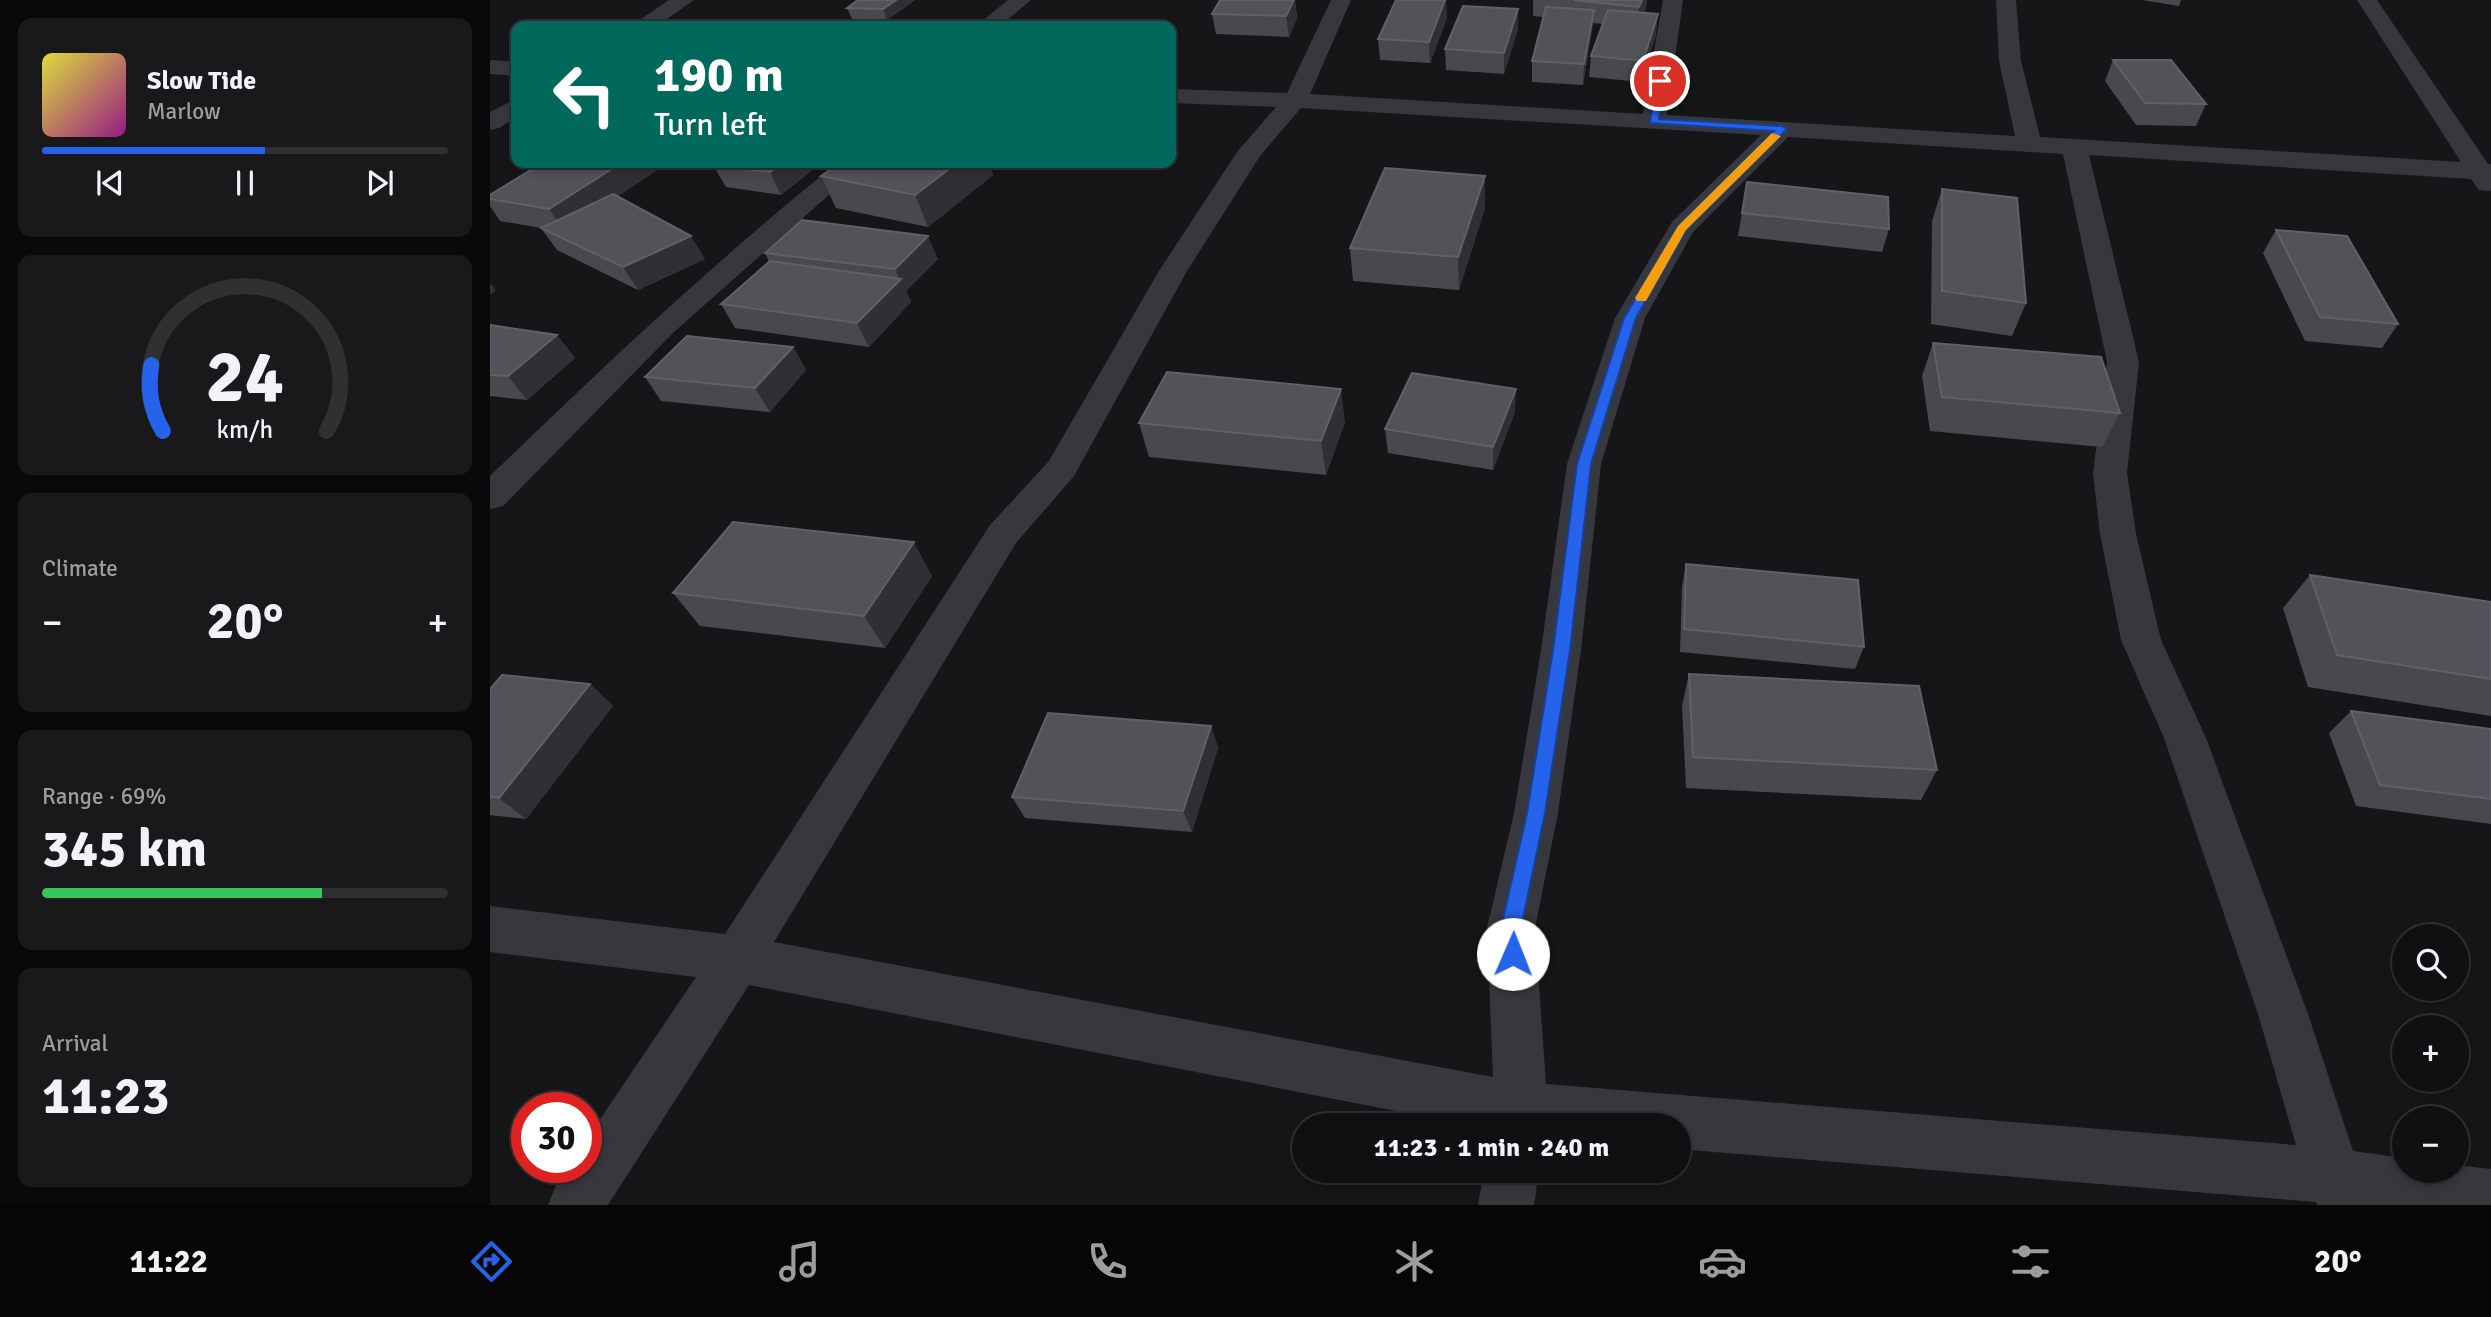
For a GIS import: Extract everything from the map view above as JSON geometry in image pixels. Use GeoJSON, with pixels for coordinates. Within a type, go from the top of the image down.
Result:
{"type":"FeatureCollection","features":[{"type":"Feature","properties":{"kind":"street"},"geometry":{"type":"LineString","coordinates":[[650,21],[684,0]]}},
{"type":"Feature","properties":{"kind":"street"},"geometry":{"type":"LineString","coordinates":[[994,21],[1021,0]]}},
{"type":"Feature","properties":{"kind":"street"},"geometry":{"type":"LineString","coordinates":[[576,1205],[737,959],[1003,534],[1062,468],[1173,271],[1250,152],[1295,100],[1341,0]]}},
{"type":"Feature","properties":{"kind":"street"},"geometry":{"type":"LineString","coordinates":[[1654,121],[1673,0]]}},
{"type":"Feature","properties":{"kind":"street"},"geometry":{"type":"LineString","coordinates":[[2006,0],[2010,61],[2029,144]]}},
{"type":"Feature","properties":{"kind":"street"},"geometry":{"type":"LineString","coordinates":[[2367,0],[2486,177]]}},
{"type":"Feature","properties":{"kind":"street"},"geometry":{"type":"LineString","coordinates":[[490,67],[511,69]]}},
{"type":"Feature","properties":{"kind":"street"},"geometry":{"type":"LineString","coordinates":[[1176,96],[1295,100],[2074,146],[2486,177]]}},
{"type":"Feature","properties":{"kind":"street"},"geometry":{"type":"LineString","coordinates":[[490,122],[511,109]]}},
{"type":"Feature","properties":{"kind":"street"},"geometry":{"type":"LineString","coordinates":[[1520,1113],[1511,928],[1536,813],[1561,650],[1584,464],[1630,318],[1682,228],[1782,129]]}},
{"type":"Feature","properties":{"kind":"street"},"geometry":{"type":"LineString","coordinates":[[2074,146],[2123,362],[2110,473],[2118,534],[2141,640],[2185,738],[2283,1014],[2339,1191]]}},
{"type":"Feature","properties":{"kind":"street"},"geometry":{"type":"LineString","coordinates":[[490,497],[663,326],[769,231],[846,168]]}},
{"type":"Feature","properties":{"kind":"street"},"geometry":{"type":"LineString","coordinates":[[490,929],[737,959],[1500,1113]]}},
{"type":"Feature","properties":{"kind":"street"},"geometry":{"type":"LineString","coordinates":[[1691,1132],[2339,1191],[2491,1197]]}},
{"type":"Feature","properties":{"kind":"street"},"geometry":{"type":"LineString","coordinates":[[1506,1205],[1510,1183]]}},
{"type":"Feature","properties":{"kind":"building"},"geometry":{"type":"Polygon","coordinates":[[[858,0],[896,0],[883,9],[847,8],[858,0]]]}},
{"type":"Feature","properties":{"kind":"building"},"geometry":{"type":"Polygon","coordinates":[[[1220,0],[1294,0],[1286,16],[1212,14],[1220,0]]]}},
{"type":"Feature","properties":{"kind":"building"},"geometry":{"type":"Polygon","coordinates":[[[1396,0],[1445,0],[1429,42],[1378,39],[1396,0]]]}},
{"type":"Feature","properties":{"kind":"building"},"geometry":{"type":"Polygon","coordinates":[[[1574,0],[1642,0],[1639,7],[1574,0]]]}},
{"type":"Feature","properties":{"kind":"building"},"geometry":{"type":"Polygon","coordinates":[[[1463,6],[1518,9],[1504,53],[1445,49],[1463,6]]]}},
{"type":"Feature","properties":{"kind":"building"},"geometry":{"type":"Polygon","coordinates":[[[1546,7],[1594,10],[1584,64],[1532,61],[1546,7]]]}},
{"type":"Feature","properties":{"kind":"building"},"geometry":{"type":"Polygon","coordinates":[[[1608,10],[1658,14],[1643,61],[1591,56],[1608,10]]]}},
{"type":"Feature","properties":{"kind":"building"},"geometry":{"type":"Polygon","coordinates":[[[2113,60],[2171,60],[2206,104],[2145,103],[2113,60]]]}},
{"type":"Feature","properties":{"kind":"building"},"geometry":{"type":"Polygon","coordinates":[[[534,168],[613,168],[549,209],[490,199],[490,195],[534,168]]]}},
{"type":"Feature","properties":{"kind":"building"},"geometry":{"type":"Polygon","coordinates":[[[737,168],[775,168],[770,172],[737,168]]]}},
{"type":"Feature","properties":{"kind":"building"},"geometry":{"type":"Polygon","coordinates":[[[833,168],[950,168],[915,195],[821,176],[833,168]]]}},
{"type":"Feature","properties":{"kind":"building"},"geometry":{"type":"Polygon","coordinates":[[[1385,168],[1485,176],[1458,257],[1350,248],[1385,168]]]}},
{"type":"Feature","properties":{"kind":"building"},"geometry":{"type":"Polygon","coordinates":[[[1747,182],[1888,197],[1889,229],[1742,213],[1747,182]]]}},
{"type":"Feature","properties":{"kind":"building"},"geometry":{"type":"Polygon","coordinates":[[[1942,189],[2017,198],[2026,303],[1942,291],[1942,189]]]}},
{"type":"Feature","properties":{"kind":"building"},"geometry":{"type":"Polygon","coordinates":[[[613,194],[691,236],[623,267],[541,228],[613,194]]]}},
{"type":"Feature","properties":{"kind":"building"},"geometry":{"type":"Polygon","coordinates":[[[802,220],[928,236],[895,269],[765,253],[802,220]]]}},
{"type":"Feature","properties":{"kind":"building"},"geometry":{"type":"Polygon","coordinates":[[[2276,230],[2347,236],[2398,324],[2320,317],[2276,230]]]}},
{"type":"Feature","properties":{"kind":"building"},"geometry":{"type":"Polygon","coordinates":[[[770,261],[901,279],[857,323],[721,304],[770,261]]]}},
{"type":"Feature","properties":{"kind":"building"},"geometry":{"type":"Polygon","coordinates":[[[490,325],[557,335],[508,376],[490,375],[490,325]]]}},
{"type":"Feature","properties":{"kind":"building"},"geometry":{"type":"Polygon","coordinates":[[[687,336],[793,347],[755,388],[645,377],[687,336]]]}},
{"type":"Feature","properties":{"kind":"building"},"geometry":{"type":"Polygon","coordinates":[[[1933,343],[2101,357],[2120,413],[1942,397],[1933,343]]]}},
{"type":"Feature","properties":{"kind":"building"},"geometry":{"type":"Polygon","coordinates":[[[1167,372],[1341,389],[1321,441],[1139,423],[1167,372]]]}},
{"type":"Feature","properties":{"kind":"building"},"geometry":{"type":"Polygon","coordinates":[[[1412,373],[1516,389],[1493,447],[1385,429],[1412,373]]]}},
{"type":"Feature","properties":{"kind":"building"},"geometry":{"type":"Polygon","coordinates":[[[733,522],[914,542],[864,616],[673,593],[733,522]]]}},
{"type":"Feature","properties":{"kind":"building"},"geometry":{"type":"Polygon","coordinates":[[[1686,564],[1858,580],[1864,647],[1684,629],[1686,564]]]}},
{"type":"Feature","properties":{"kind":"building"},"geometry":{"type":"Polygon","coordinates":[[[2310,575],[2491,602],[2491,679],[2337,655],[2310,575]]]}},
{"type":"Feature","properties":{"kind":"building"},"geometry":{"type":"Polygon","coordinates":[[[1689,674],[1919,686],[1937,770],[1693,757],[1689,674]]]}},
{"type":"Feature","properties":{"kind":"building"},"geometry":{"type":"Polygon","coordinates":[[[502,675],[590,684],[499,798],[490,797],[490,689],[502,675]]]}},
{"type":"Feature","properties":{"kind":"building"},"geometry":{"type":"Polygon","coordinates":[[[2351,711],[2491,729],[2491,799],[2380,785],[2351,711]]]}},
{"type":"Feature","properties":{"kind":"building"},"geometry":{"type":"Polygon","coordinates":[[[1048,713],[1211,726],[1183,811],[1012,797],[1048,713]]]}},
{"type":"Feature","properties":{"kind":"slow traffic"},"geometry":{"type":"LineString","coordinates":[[1641,298],[1682,228],[1776,136]]}},
{"type":"Feature","properties":{"kind":"route"},"geometry":{"type":"LineString","coordinates":[[1513,954],[1511,928],[1536,813],[1561,650],[1584,464],[1630,318],[1682,228],[1782,129],[1654,121],[1660,81]]}}]}
